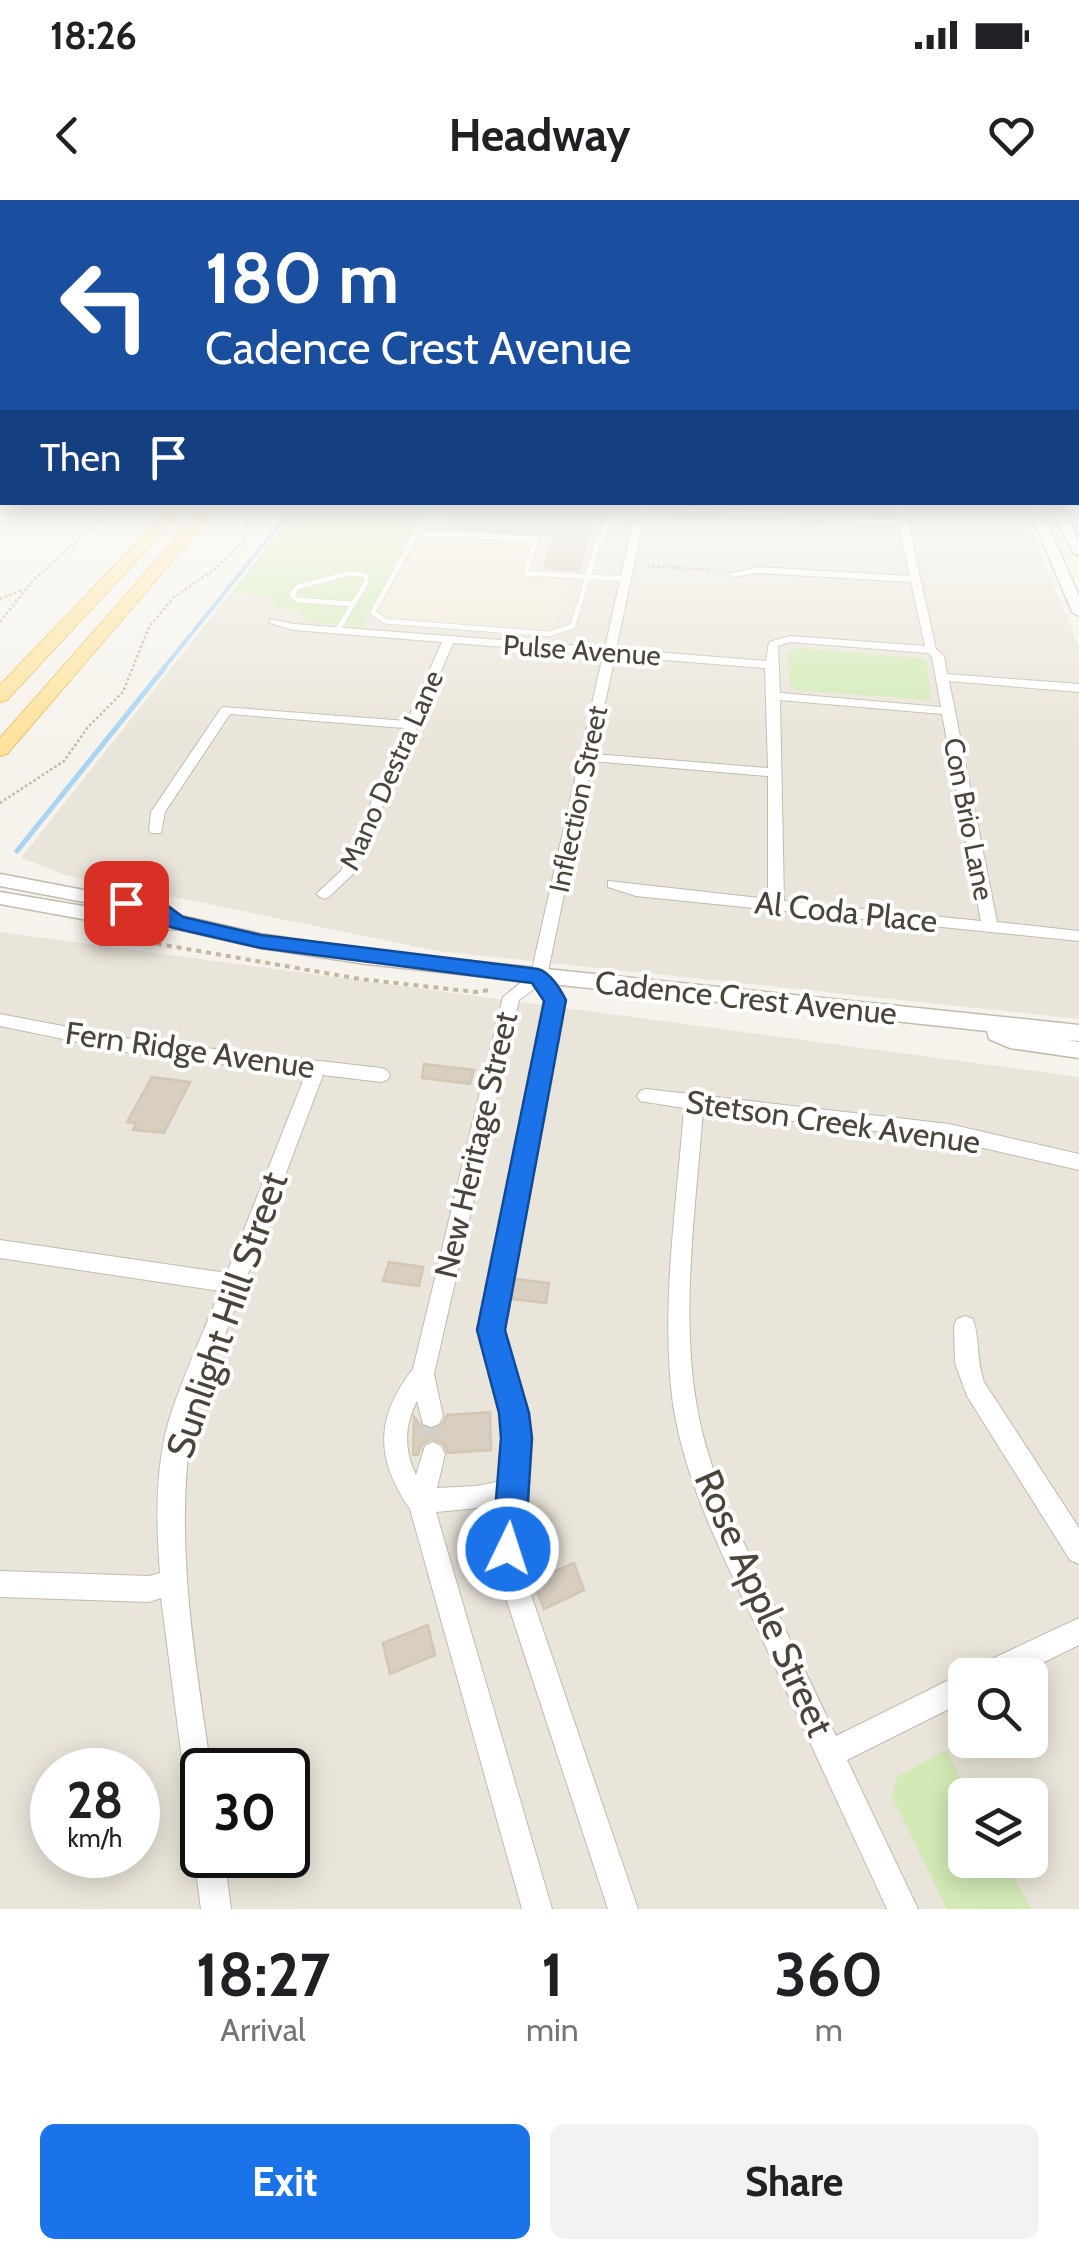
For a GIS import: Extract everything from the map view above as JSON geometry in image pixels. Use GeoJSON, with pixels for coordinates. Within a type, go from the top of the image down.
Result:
{"type":"FeatureCollection","features":[{"type":"Feature","properties":{"kind":"main road"},"geometry":{"type":"LineString","coordinates":[[0,696],[106,584]]}},
{"type":"Feature","properties":{"kind":"main road"},"geometry":{"type":"LineString","coordinates":[[0,750],[145,584]]}},
{"type":"Feature","properties":{"kind":"street","name":"Inflection Street"},"geometry":{"type":"LineString","coordinates":[[538,977],[625,584]]}},
{"type":"Feature","properties":{"kind":"street"},"geometry":{"type":"LineString","coordinates":[[774,696],[948,711],[938,656],[932,650],[917,584]]}},
{"type":"Feature","properties":{"kind":"street"},"geometry":{"type":"LineString","coordinates":[[1067,584],[1079,612]]}},
{"type":"Feature","properties":{"kind":"street","name":"Pulse Avenue"},"geometry":{"type":"LineString","coordinates":[[274,621],[294,628],[449,640],[508,637],[610,652],[772,665]]}},
{"type":"Feature","properties":{"kind":"street"},"geometry":{"type":"LineString","coordinates":[[776,905],[774,644],[790,639],[932,650]]}},
{"type":"Feature","properties":{"kind":"street","name":"Mano Destra Lane"},"geometry":{"type":"LineString","coordinates":[[324,894],[347,873],[449,640]]}},
{"type":"Feature","properties":{"kind":"street"},"geometry":{"type":"LineString","coordinates":[[942,677],[1079,688]]}},
{"type":"Feature","properties":{"kind":"street"},"geometry":{"type":"LineString","coordinates":[[156,830],[158,812],[226,710],[412,725]]}},
{"type":"Feature","properties":{"kind":"street","name":"Con Brio Lane"},"geometry":{"type":"LineString","coordinates":[[948,711],[990,927]]}},
{"type":"Feature","properties":{"kind":"street"},"geometry":{"type":"LineString","coordinates":[[588,758],[774,773]]}},
{"type":"Feature","properties":{"kind":"street","name":"Cadence Crest Avenue"},"geometry":{"type":"LineString","coordinates":[[0,880],[95,895],[161,911],[177,922]]}},
{"type":"Feature","properties":{"kind":"street","name":"Al Coda Place"},"geometry":{"type":"LineString","coordinates":[[613,884],[636,891],[1079,936]]}},
{"type":"Feature","properties":{"kind":"street","name":"Cadence Crest Avenue"},"geometry":{"type":"LineString","coordinates":[[0,898],[148,924],[177,922],[313,950],[1079,1033]]}},
{"type":"Feature","properties":{"kind":"street","name":"New Heritage Street"},"geometry":{"type":"LineString","coordinates":[[431,1416],[423,1374],[510,997],[538,977],[555,1000],[491,1330],[514,1413],[516,1462],[508,1549],[515,1586],[623,1909]]}},
{"type":"Feature","properties":{"kind":"street"},"geometry":{"type":"LineString","coordinates":[[977,1022],[1010,1040],[1079,1050]]}},
{"type":"Feature","properties":{"kind":"street","name":"Fern Ridge Avenue"},"geometry":{"type":"LineString","coordinates":[[3,1026],[381,1075]]}},
{"type":"Feature","properties":{"kind":"street","name":"Sunlight Hill Street"},"geometry":{"type":"LineString","coordinates":[[195,1748],[174,1581],[171,1464],[180,1422],[316,1069]]}},
{"type":"Feature","properties":{"kind":"street","name":"Stetson Creek Avenue"},"geometry":{"type":"LineString","coordinates":[[646,1096],[948,1132],[1079,1162]]}},
{"type":"Feature","properties":{"kind":"street","name":"Rose Apple Street"},"geometry":{"type":"LineString","coordinates":[[694,1103],[680,1349],[685,1406],[700,1466],[728,1538],[831,1753],[895,1906]]}},
{"type":"Feature","properties":{"kind":"street"},"geometry":{"type":"LineString","coordinates":[[0,1250],[232,1283]]}},
{"type":"Feature","properties":{"kind":"street"},"geometry":{"type":"LineString","coordinates":[[965,1326],[966,1364],[975,1388],[1079,1551]]}},
{"type":"Feature","properties":{"kind":"street","name":"New Heritage Street"},"geometry":{"type":"LineString","coordinates":[[423,1374],[402,1397],[395,1428],[401,1474],[422,1504],[537,1909]]}},
{"type":"Feature","properties":{"kind":"street","name":"New Heritage Street"},"geometry":{"type":"LineString","coordinates":[[422,1504],[433,1454]]}},
{"type":"Feature","properties":{"kind":"street"},"geometry":{"type":"LineString","coordinates":[[422,1504],[449,1495],[469,1501],[488,1500],[512,1490]]}},
{"type":"Feature","properties":{"kind":"street"},"geometry":{"type":"LineString","coordinates":[[0,1584],[149,1589],[174,1581]]}},
{"type":"Feature","properties":{"kind":"street"},"geometry":{"type":"LineString","coordinates":[[1023,1658],[1079,1630]]}},
{"type":"Feature","properties":{"kind":"street"},"geometry":{"type":"LineString","coordinates":[[831,1753],[948,1695]]}},
{"type":"Feature","properties":{"kind":"street"},"geometry":{"type":"LineString","coordinates":[[212,1878],[216,1909]]}},
{"type":"Feature","properties":{"kind":"lane"},"geometry":{"type":"LineString","coordinates":[[305,584],[292,595],[297,600],[353,604]]}},
{"type":"Feature","properties":{"kind":"lane"},"geometry":{"type":"LineString","coordinates":[[337,631],[365,584]]}},
{"type":"Feature","properties":{"kind":"lane"},"geometry":{"type":"LineString","coordinates":[[389,584],[373,612],[385,621],[508,637],[570,629],[586,584]]}},
{"type":"Feature","properties":{"kind":"path"},"geometry":{"type":"LineString","coordinates":[[0,622],[31,584]]}},
{"type":"Feature","properties":{"kind":"path"},"geometry":{"type":"LineString","coordinates":[[0,803],[64,761],[88,727],[123,692],[149,627],[174,597],[193,584]]}},
{"type":"Feature","properties":{"kind":"path"},"geometry":{"type":"LineString","coordinates":[[0,599],[26,589]]}},
{"type":"Feature","properties":{"kind":"path"},"geometry":{"type":"LineString","coordinates":[[141,940],[360,979],[476,992],[489,990]]}},
{"type":"Feature","properties":{"kind":"shaded area"},"geometry":{"type":"Polygon","coordinates":[[[238,584],[1053,584],[1079,646],[1079,1019],[438,951],[66,875],[21,858],[238,584]]]}},
{"type":"Feature","properties":{"kind":"shaded area"},"geometry":{"type":"Polygon","coordinates":[[[395,584],[574,584],[566,590],[554,630],[383,617],[381,608],[395,584]]]}},
{"type":"Feature","properties":{"kind":"shaded area"},"geometry":{"type":"Polygon","coordinates":[[[0,932],[1079,1077],[1079,1909],[0,1909],[0,932]]]}},
{"type":"Feature","properties":{"kind":"green space"},"geometry":{"type":"Polygon","coordinates":[[[238,584],[385,584],[362,628],[306,621],[299,610],[280,609],[270,596],[232,592],[238,584]]]}},
{"type":"Feature","properties":{"kind":"green space"},"geometry":{"type":"Polygon","coordinates":[[[798,648],[926,659],[931,700],[796,690],[790,687],[787,653],[798,648]]]}},
{"type":"Feature","properties":{"kind":"green space"},"geometry":{"type":"Polygon","coordinates":[[[946,1750],[961,1778],[948,1778],[948,1878],[1015,1878],[1031,1909],[947,1909],[892,1797],[897,1777],[946,1750]]]}},
{"type":"Feature","properties":{"kind":"building"},"geometry":{"type":"Polygon","coordinates":[[[424,1064],[474,1070],[470,1084],[422,1078],[424,1064]]]}},
{"type":"Feature","properties":{"kind":"building"},"geometry":{"type":"Polygon","coordinates":[[[152,1077],[190,1082],[164,1133],[133,1130],[136,1123],[127,1122],[152,1077]]]}},
{"type":"Feature","properties":{"kind":"building"},"geometry":{"type":"Polygon","coordinates":[[[389,1262],[423,1267],[419,1286],[383,1281],[389,1262]]]}},
{"type":"Feature","properties":{"kind":"building"},"geometry":{"type":"Polygon","coordinates":[[[515,1279],[549,1283],[546,1303],[512,1299],[515,1279]]]}},
{"type":"Feature","properties":{"kind":"building"},"geometry":{"type":"Polygon","coordinates":[[[490,1412],[491,1450],[448,1453],[443,1443],[431,1439],[421,1445],[418,1455],[413,1455],[414,1417],[422,1428],[432,1430],[442,1426],[447,1415],[490,1412]]]}},
{"type":"Feature","properties":{"kind":"building"},"geometry":{"type":"Polygon","coordinates":[[[574,1563],[584,1590],[544,1609],[533,1581],[574,1563]]]}},
{"type":"Feature","properties":{"kind":"building"},"geometry":{"type":"Polygon","coordinates":[[[428,1625],[435,1655],[390,1674],[383,1643],[428,1625]]]}},
{"type":"Feature","properties":{"kind":"waterway"},"geometry":{"type":"LineString","coordinates":[[163,669],[232,584]]}},
{"type":"Feature","properties":{"kind":"waterway"},"geometry":{"type":"LineString","coordinates":[[17,851],[165,667]]}},
{"type":"Feature","properties":{"kind":"tunnel"},"geometry":{"type":"LineString","coordinates":[[431,1416],[433,1454]]}},
{"type":"Feature","properties":{"kind":"route"},"geometry":{"type":"LineString","coordinates":[[126,903],[161,911],[177,922],[261,942],[538,977],[555,1000],[491,1330],[514,1413],[516,1438],[508,1549]]}}]}
